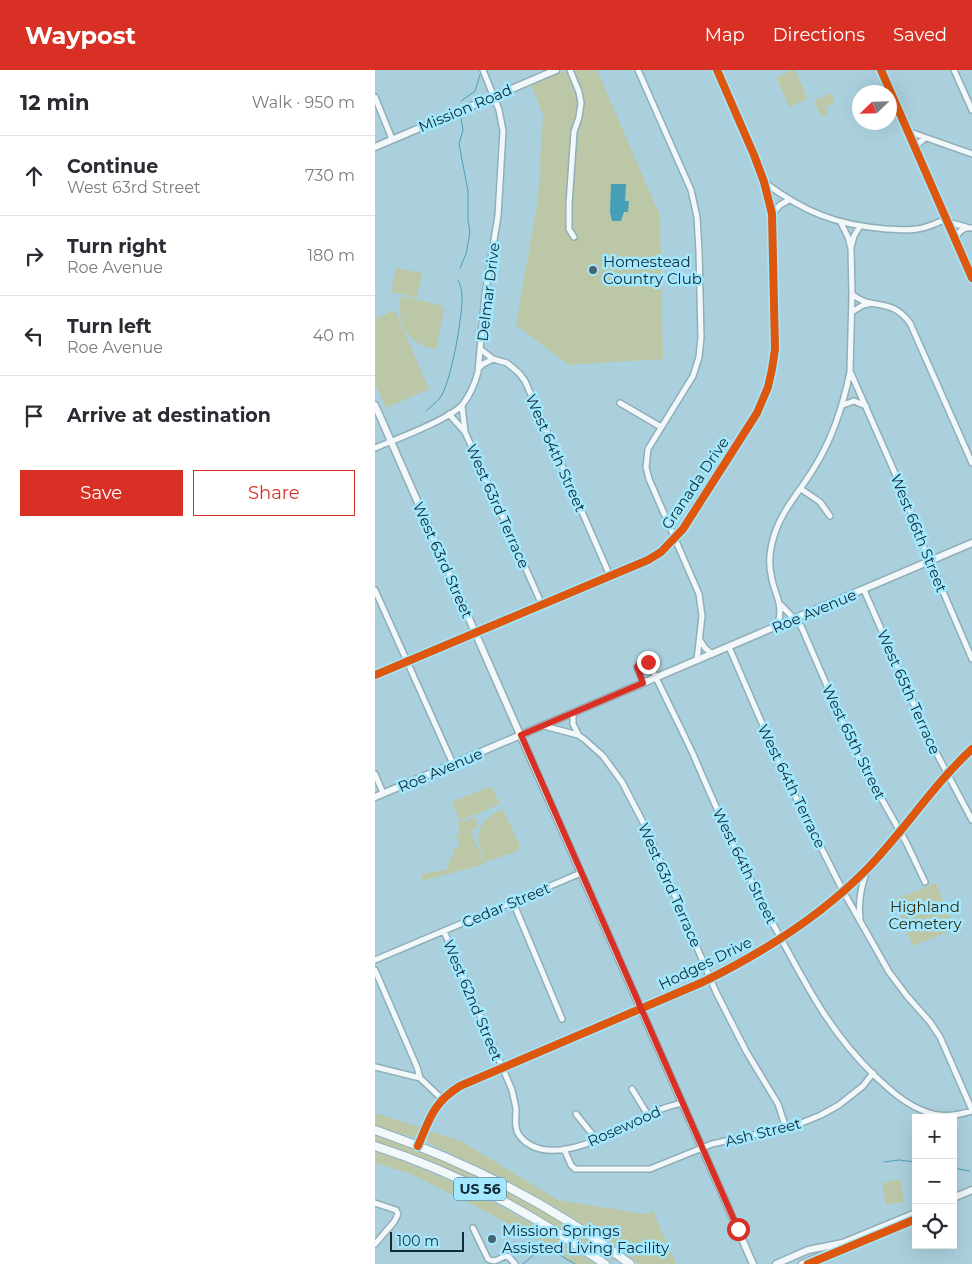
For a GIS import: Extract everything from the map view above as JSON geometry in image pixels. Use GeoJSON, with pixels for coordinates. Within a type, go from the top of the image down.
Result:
{"type":"FeatureCollection","features":[{"type":"Feature","properties":{"kind":"highway","name":"US 56"},"geometry":{"type":"LineString","coordinates":[[375,1130],[418,1146],[502,1183],[587,1233],[630,1264]]}},
{"type":"Feature","properties":{"kind":"highway","name":"US 56"},"geometry":{"type":"LineString","coordinates":[[375,1146],[440,1170],[496,1197],[554,1229],[605,1264]]}},
{"type":"Feature","properties":{"kind":"main road","name":"Mission Road"},"geometry":{"type":"LineString","coordinates":[[375,146],[556,70]]}},
{"type":"Feature","properties":{"kind":"main road","name":"West 63rd Street"},"geometry":{"type":"LineString","coordinates":[[375,405],[753,1264]]}},
{"type":"Feature","properties":{"kind":"main road","name":"Roe Avenue"},"geometry":{"type":"LineString","coordinates":[[375,797],[972,543]]}},
{"type":"Feature","properties":{"kind":"main road"},"geometry":{"type":"LineString","coordinates":[[957,1196],[972,1190]]}},
{"type":"Feature","properties":{"kind":"main road"},"geometry":{"type":"LineString","coordinates":[[776,1264],[809,1250],[843,1243],[912,1215]]}},
{"type":"Feature","properties":{"kind":"main road"},"geometry":{"type":"LineString","coordinates":[[802,1264],[834,1250],[843,1243]]}},
{"type":"Feature","properties":{"kind":"street"},"geometry":{"type":"LineString","coordinates":[[483,70],[493,96]]}},
{"type":"Feature","properties":{"kind":"street"},"geometry":{"type":"LineString","coordinates":[[570,70],[579,92],[581,103],[574,132],[569,204],[569,229],[574,237]]}},
{"type":"Feature","properties":{"kind":"street"},"geometry":{"type":"LineString","coordinates":[[638,70],[691,190],[699,227],[701,337],[699,358],[693,376],[647,450],[646,467],[649,479],[700,599],[702,616],[697,660]]}},
{"type":"Feature","properties":{"kind":"street"},"geometry":{"type":"LineString","coordinates":[[717,70],[764,182],[789,200],[841,223],[860,226],[903,230],[917,229],[947,221],[966,228],[972,228]]}},
{"type":"Feature","properties":{"kind":"street"},"geometry":{"type":"LineString","coordinates":[[881,70],[972,278]]}},
{"type":"Feature","properties":{"kind":"street"},"geometry":{"type":"LineString","coordinates":[[955,70],[972,110]]}},
{"type":"Feature","properties":{"kind":"street","name":"Delmar Drive"},"geometry":{"type":"LineString","coordinates":[[375,448],[449,414],[462,406],[475,383],[479,368],[485,294],[497,216],[502,148],[502,120],[493,96]]}},
{"type":"Feature","properties":{"kind":"street"},"geometry":{"type":"LineString","coordinates":[[375,97],[392,139]]}},
{"type":"Feature","properties":{"kind":"street"},"geometry":{"type":"LineString","coordinates":[[907,131],[972,154]]}},
{"type":"Feature","properties":{"kind":"street"},"geometry":{"type":"LineString","coordinates":[[916,151],[918,144],[925,138]]}},
{"type":"Feature","properties":{"kind":"street","name":"Granada Drive"},"geometry":{"type":"LineString","coordinates":[[375,675],[648,560],[667,547],[683,529],[750,426],[763,402],[768,387],[775,349],[774,245],[772,214],[764,182]]}},
{"type":"Feature","properties":{"kind":"street"},"geometry":{"type":"LineString","coordinates":[[772,214],[780,205],[789,200]]}},
{"type":"Feature","properties":{"kind":"street","name":"West 66th Street"},"geometry":{"type":"LineString","coordinates":[[841,223],[851,248],[852,312],[850,372],[905,496],[972,660]]}},
{"type":"Feature","properties":{"kind":"street"},"geometry":{"type":"LineString","coordinates":[[851,248],[854,236],[860,226]]}},
{"type":"Feature","properties":{"kind":"street"},"geometry":{"type":"LineString","coordinates":[[955,240],[959,232],[966,228]]}},
{"type":"Feature","properties":{"kind":"street"},"geometry":{"type":"LineString","coordinates":[[852,294],[864,301],[893,307],[910,323],[972,463]]}},
{"type":"Feature","properties":{"kind":"street"},"geometry":{"type":"LineString","coordinates":[[852,312],[863,305],[872,303]]}},
{"type":"Feature","properties":{"kind":"street","name":"West 64th Street"},"geometry":{"type":"LineString","coordinates":[[480,349],[493,359],[507,363],[525,381],[611,576]]}},
{"type":"Feature","properties":{"kind":"street"},"geometry":{"type":"LineString","coordinates":[[479,368],[493,359]]}},
{"type":"Feature","properties":{"kind":"street","name":"West 65th Street"},"geometry":{"type":"LineString","coordinates":[[779,625],[781,605],[771,574],[771,550],[780,522],[829,442],[843,405],[850,372]]}},
{"type":"Feature","properties":{"kind":"street"},"geometry":{"type":"LineString","coordinates":[[843,405],[854,401],[866,407]]}},
{"type":"Feature","properties":{"kind":"street"},"geometry":{"type":"LineString","coordinates":[[620,403],[661,427]]}},
{"type":"Feature","properties":{"kind":"street","name":"West 63rd Terrace"},"geometry":{"type":"LineString","coordinates":[[462,406],[465,432],[541,605]]}},
{"type":"Feature","properties":{"kind":"street"},"geometry":{"type":"LineString","coordinates":[[449,414],[465,432]]}},
{"type":"Feature","properties":{"kind":"street"},"geometry":{"type":"LineString","coordinates":[[801,488],[820,502],[830,516]]}},
{"type":"Feature","properties":{"kind":"street"},"geometry":{"type":"LineString","coordinates":[[375,590],[453,764]]}},
{"type":"Feature","properties":{"kind":"street","name":"West 65th Terrace"},"geometry":{"type":"LineString","coordinates":[[864,590],[911,701],[972,820]]}},
{"type":"Feature","properties":{"kind":"street","name":"West 65th Street"},"geometry":{"type":"LineString","coordinates":[[781,605],[801,626],[858,757],[900,832],[925,882]]}},
{"type":"Feature","properties":{"kind":"street"},"geometry":{"type":"LineString","coordinates":[[700,640],[712,654]]}},
{"type":"Feature","properties":{"kind":"street","name":"West 64th Terrace"},"geometry":{"type":"LineString","coordinates":[[729,647],[783,772],[843,891],[889,972],[940,1037],[972,1110]]}},
{"type":"Feature","properties":{"kind":"street"},"geometry":{"type":"LineString","coordinates":[[643,683],[637,669],[641,662],[648,662],[656,678]]}},
{"type":"Feature","properties":{"kind":"street","name":"West 64th Street"},"geometry":{"type":"LineString","coordinates":[[656,678],[730,838],[781,939],[824,1016],[846,1045],[896,1095],[925,1112],[945,1116],[953,1116],[972,1110]]}},
{"type":"Feature","properties":{"kind":"street"},"geometry":{"type":"LineString","coordinates":[[573,714],[573,724],[578,735]]}},
{"type":"Feature","properties":{"kind":"street","name":"West 63rd Terrace"},"geometry":{"type":"LineString","coordinates":[[545,726],[578,735],[603,756],[622,782],[650,836],[734,1030],[778,1104],[786,1128]]}},
{"type":"Feature","properties":{"kind":"street","name":"Hodges Drive"},"geometry":{"type":"LineString","coordinates":[[418,1146],[434,1111],[442,1099],[460,1086],[710,978],[750,958],[781,939],[843,891],[868,868],[972,749]]}},
{"type":"Feature","properties":{"kind":"street"},"geometry":{"type":"LineString","coordinates":[[375,774],[383,793]]}},
{"type":"Feature","properties":{"kind":"street","name":"West 64th Terrace"},"geometry":{"type":"LineString","coordinates":[[861,923],[858,905],[868,868]]}},
{"type":"Feature","properties":{"kind":"street","name":"Cedar Street"},"geometry":{"type":"LineString","coordinates":[[375,960],[581,874]]}},
{"type":"Feature","properties":{"kind":"street"},"geometry":{"type":"LineString","coordinates":[[513,902],[562,1019]]}},
{"type":"Feature","properties":{"kind":"street","name":"West 62nd Street"},"geometry":{"type":"LineString","coordinates":[[444,931],[515,1100],[518,1134],[527,1143],[536,1148]]}},
{"type":"Feature","properties":{"kind":"street"},"geometry":{"type":"LineString","coordinates":[[375,970],[417,1066],[420,1078]]}},
{"type":"Feature","properties":{"kind":"street"},"geometry":{"type":"LineString","coordinates":[[375,1067],[420,1078],[442,1099]]}},
{"type":"Feature","properties":{"kind":"street","name":"Ash Street"},"geometry":{"type":"LineString","coordinates":[[564,1148],[571,1165],[575,1169],[650,1169],[712,1144],[786,1128],[821,1115],[839,1105],[863,1086],[873,1074]]}},
{"type":"Feature","properties":{"kind":"street"},"geometry":{"type":"LineString","coordinates":[[633,1089],[648,1115]]}},
{"type":"Feature","properties":{"kind":"street","name":"Rosewood"},"geometry":{"type":"LineString","coordinates":[[536,1148],[549,1151],[597,1140],[648,1115],[683,1103]]}},
{"type":"Feature","properties":{"kind":"street"},"geometry":{"type":"LineString","coordinates":[[576,1114],[597,1140]]}},
{"type":"Feature","properties":{"kind":"street"},"geometry":{"type":"LineString","coordinates":[[375,1204],[396,1210],[397,1214],[394,1222],[375,1244]]}},
{"type":"Feature","properties":{"kind":"street"},"geometry":{"type":"LineString","coordinates":[[473,1228],[488,1259],[496,1261],[505,1256],[509,1257],[515,1264]]}},
{"type":"Feature","properties":{"kind":"green space","name":"Homestead Country Club"},"geometry":{"type":"Polygon","coordinates":[[[567,70],[597,70],[660,216],[663,359],[569,365],[516,325],[538,199],[543,114],[531,85],[567,70]]]}},
{"type":"Feature","properties":{"kind":"green space"},"geometry":{"type":"Polygon","coordinates":[[[795,70],[808,99],[789,107],[776,77],[795,70]]]}},
{"type":"Feature","properties":{"kind":"green space"},"geometry":{"type":"Polygon","coordinates":[[[831,93],[834,99],[833,103],[826,107],[828,115],[821,116],[814,102],[831,93]]]}},
{"type":"Feature","properties":{"kind":"green space"},"geometry":{"type":"Polygon","coordinates":[[[396,268],[422,273],[417,298],[391,292],[396,268]]]}},
{"type":"Feature","properties":{"kind":"green space"},"geometry":{"type":"Polygon","coordinates":[[[401,296],[441,305],[444,309],[436,350],[418,342],[406,331],[400,316],[401,296]]]}},
{"type":"Feature","properties":{"kind":"green space"},"geometry":{"type":"Polygon","coordinates":[[[395,310],[429,389],[386,408],[375,383],[375,319],[395,310]]]}},
{"type":"Feature","properties":{"kind":"green space"},"geometry":{"type":"Polygon","coordinates":[[[491,786],[500,804],[460,821],[452,802],[491,786]]]}},
{"type":"Feature","properties":{"kind":"green space"},"geometry":{"type":"Polygon","coordinates":[[[503,809],[520,846],[519,849],[485,862],[479,844],[479,830],[487,819],[503,809]]]}},
{"type":"Feature","properties":{"kind":"green space"},"geometry":{"type":"Polygon","coordinates":[[[472,817],[475,818],[478,827],[471,831],[485,864],[426,880],[422,879],[422,874],[448,869],[449,859],[454,856],[453,848],[457,848],[460,842],[455,837],[457,834],[460,834],[458,822],[469,820],[472,817]]]}},
{"type":"Feature","properties":{"kind":"green space","name":"Highland Cemetery"},"geometry":{"type":"Polygon","coordinates":[[[936,883],[955,929],[913,946],[894,900],[936,883]]]}},
{"type":"Feature","properties":{"kind":"green space"},"geometry":{"type":"Polygon","coordinates":[[[375,1113],[422,1128],[418,1135],[411,1137],[375,1125],[375,1113]]]}},
{"type":"Feature","properties":{"kind":"green space"},"geometry":{"type":"Polygon","coordinates":[[[429,1131],[461,1141],[558,1200],[645,1214],[653,1211],[676,1264],[639,1264],[602,1236],[548,1203],[500,1177],[430,1144],[427,1140],[429,1131]]]}},
{"type":"Feature","properties":{"kind":"green space"},"geometry":{"type":"Polygon","coordinates":[[[375,1135],[439,1159],[500,1187],[588,1239],[616,1259],[614,1261],[527,1210],[468,1180],[375,1141],[375,1135]]]}},
{"type":"Feature","properties":{"kind":"green space"},"geometry":{"type":"Polygon","coordinates":[[[375,1151],[433,1173],[489,1200],[543,1230],[595,1264],[574,1264],[547,1245],[479,1208],[411,1174],[375,1163],[375,1151]]]}},
{"type":"Feature","properties":{"kind":"green space"},"geometry":{"type":"Polygon","coordinates":[[[900,1179],[904,1202],[886,1205],[882,1183],[900,1179]]]}},
{"type":"Feature","properties":{"kind":"water"},"geometry":{"type":"Polygon","coordinates":[[[611,184],[626,184],[625,201],[629,201],[628,212],[624,212],[621,221],[612,221],[610,212],[611,184]]]}},
{"type":"Feature","properties":{"kind":"waterway"},"geometry":{"type":"LineString","coordinates":[[461,101],[475,91],[480,75]]}},
{"type":"Feature","properties":{"kind":"waterway"},"geometry":{"type":"LineString","coordinates":[[460,268],[466,254],[470,232],[468,191],[459,144],[463,130],[461,118]]}},
{"type":"Feature","properties":{"kind":"waterway"},"geometry":{"type":"LineString","coordinates":[[426,411],[440,398],[452,364],[462,305],[462,291],[458,280]]}},
{"type":"Feature","properties":{"kind":"waterway"},"geometry":{"type":"LineString","coordinates":[[884,1162],[899,1160],[912,1162]]}},
{"type":"Feature","properties":{"kind":"waterway"},"geometry":{"type":"LineString","coordinates":[[957,1169],[970,1171]]}},
{"type":"Feature","properties":{"kind":"waterway"},"geometry":{"type":"LineString","coordinates":[[523,1264],[542,1248],[548,1248],[575,1264]]}},
{"type":"Feature","properties":{"kind":"cycle path"},"geometry":{"type":"LineString","coordinates":[[375,675],[648,560],[661,552],[683,529],[757,413],[768,387],[775,349],[772,214],[764,182],[754,155],[717,70]]}},
{"type":"Feature","properties":{"kind":"cycle path"},"geometry":{"type":"LineString","coordinates":[[881,70],[972,278]]}},
{"type":"Feature","properties":{"kind":"cycle path"},"geometry":{"type":"LineString","coordinates":[[418,1146],[433,1112],[451,1092],[460,1086],[703,982],[769,946],[810,918],[867,869],[944,778],[972,749]]}},
{"type":"Feature","properties":{"kind":"cycle path"},"geometry":{"type":"LineString","coordinates":[[808,1264],[912,1221]]}},
{"type":"Feature","properties":{"kind":"place","name":"Homestead Country Club"},"geometry":{"type":"Point","coordinates":[593,270]}},
{"type":"Feature","properties":{"kind":"place","name":"Mission Springs Assisted Living Facility"},"geometry":{"type":"Point","coordinates":[492,1239]}},
{"type":"Feature","properties":{"kind":"route"},"geometry":{"type":"LineString","coordinates":[[648,662],[641,662],[637,667],[643,683],[521,735],[738,1229]]}}]}
